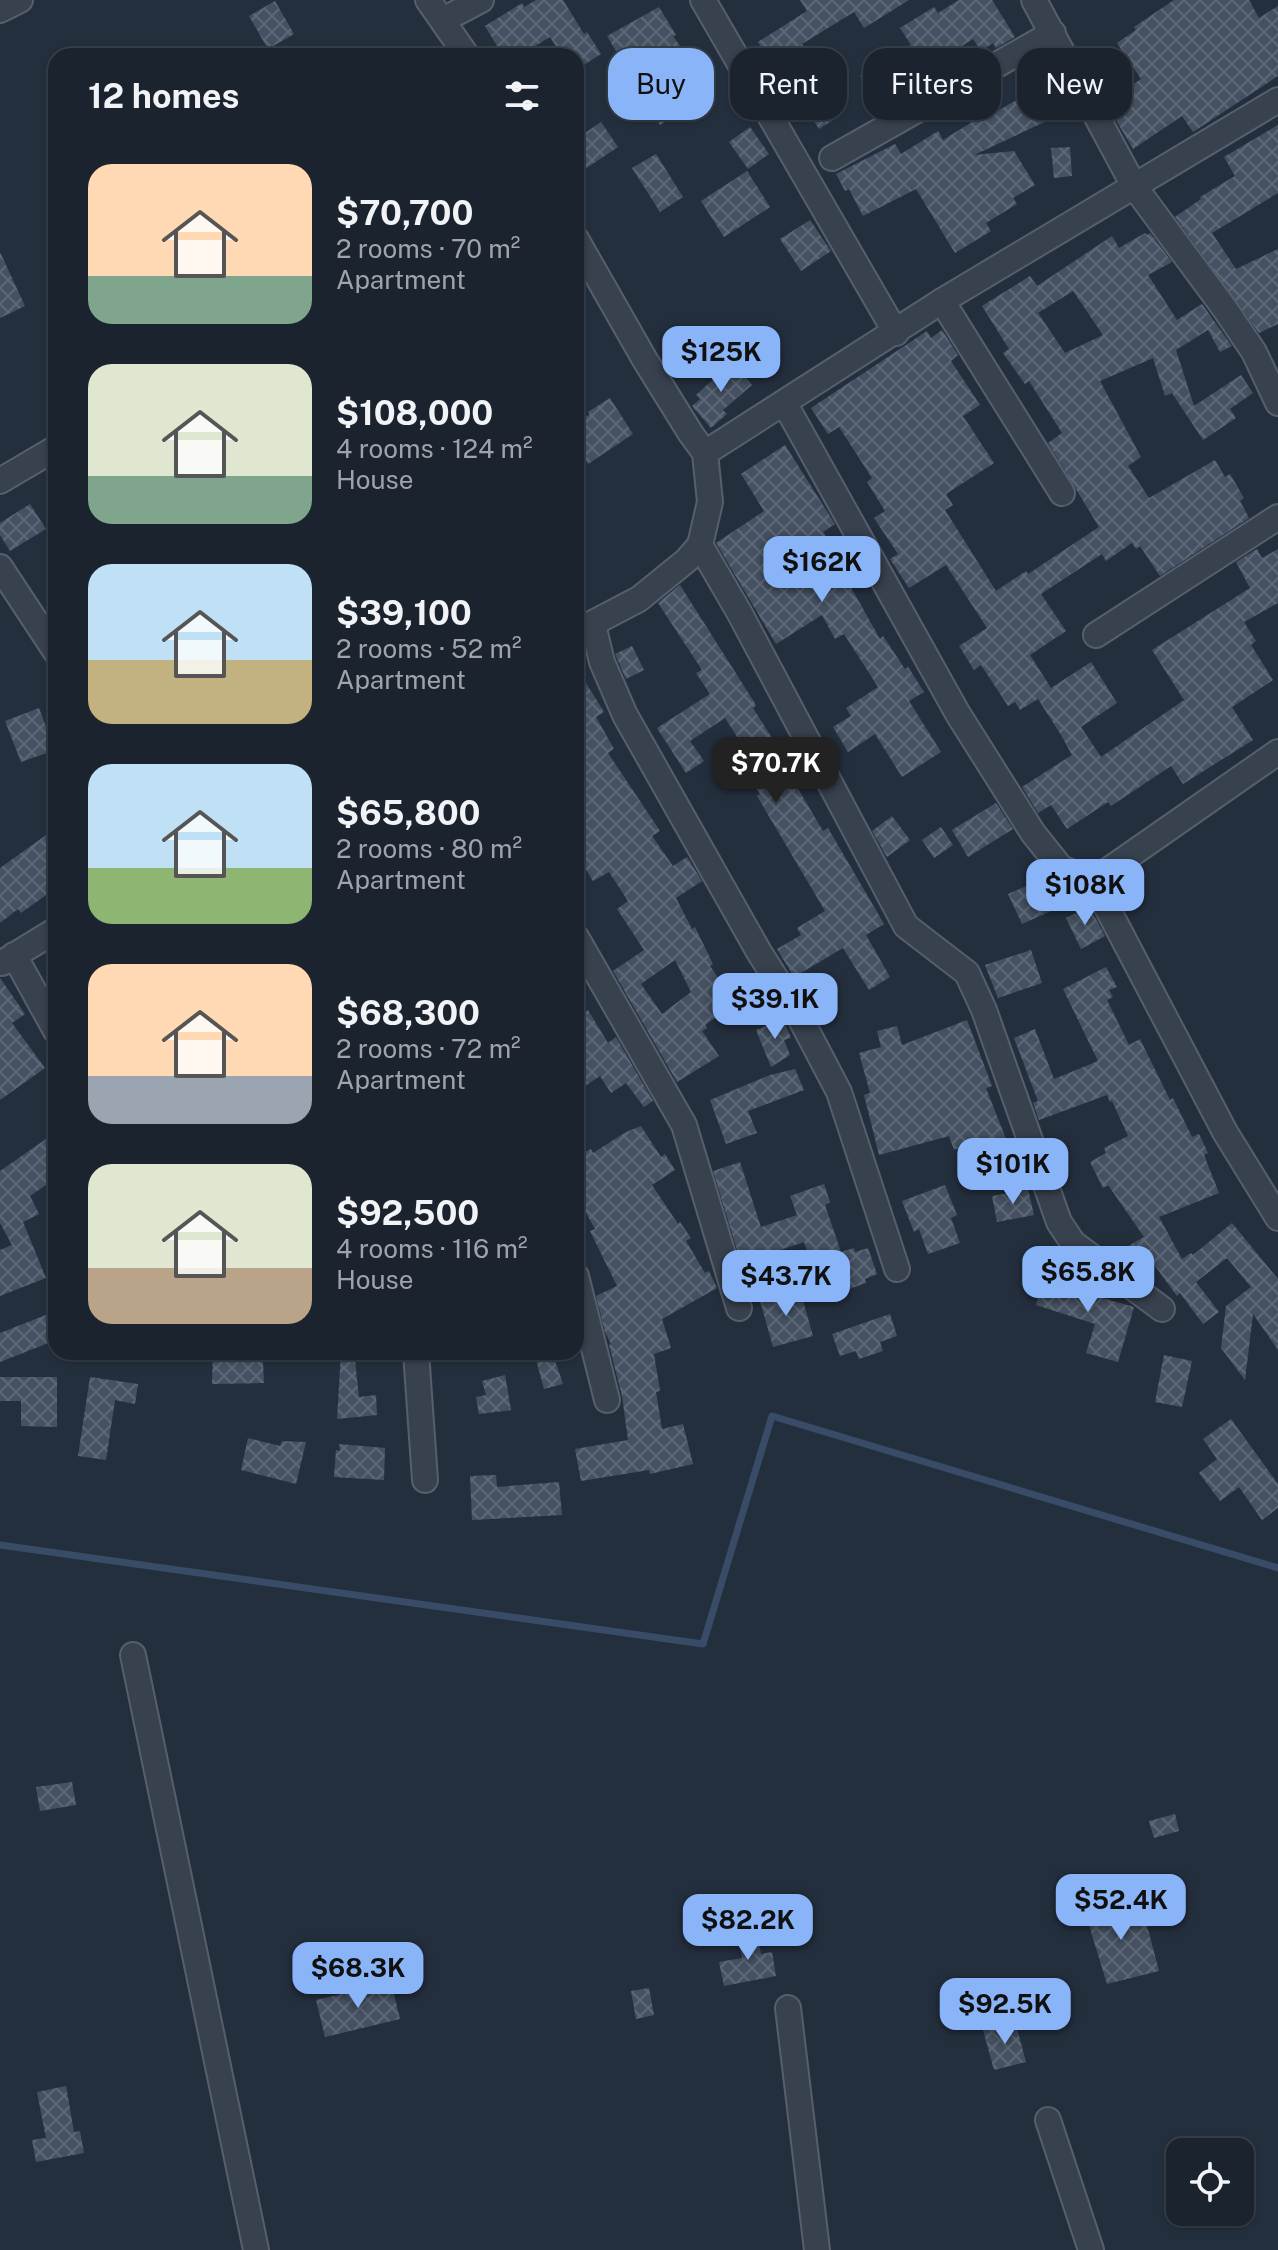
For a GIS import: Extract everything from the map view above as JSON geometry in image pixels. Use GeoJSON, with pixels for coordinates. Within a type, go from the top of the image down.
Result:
{"type":"FeatureCollection","features":[{"type":"Feature","properties":{"kind":"street"},"geometry":{"type":"LineString","coordinates":[[0,10],[20,0]]}},
{"type":"Feature","properties":{"kind":"street"},"geometry":{"type":"LineString","coordinates":[[428,0],[462,48]]}},
{"type":"Feature","properties":{"kind":"street"},"geometry":{"type":"LineString","coordinates":[[443,20],[481,0]]}},
{"type":"Feature","properties":{"kind":"street"},"geometry":{"type":"LineString","coordinates":[[703,0],[896,333]]}},
{"type":"Feature","properties":{"kind":"street"},"geometry":{"type":"LineString","coordinates":[[1034,0],[1134,186],[1254,352],[1278,403]]}},
{"type":"Feature","properties":{"kind":"street"},"geometry":{"type":"LineString","coordinates":[[832,158],[1053,33]]}},
{"type":"Feature","properties":{"kind":"street"},"geometry":{"type":"LineString","coordinates":[[705,453],[942,301],[1278,100]]}},
{"type":"Feature","properties":{"kind":"street"},"geometry":{"type":"LineString","coordinates":[[584,253],[645,360],[705,453],[710,502],[700,545],[687,560],[639,599],[584,628],[625,715],[759,952],[797,1012],[839,1092],[897,1269]]}},
{"type":"Feature","properties":{"kind":"street"},"geometry":{"type":"LineString","coordinates":[[942,301],[1062,493]]}},
{"type":"Feature","properties":{"kind":"street"},"geometry":{"type":"LineString","coordinates":[[785,404],[958,714],[1033,833],[1061,868],[1093,881],[1225,1132],[1278,1218]]}},
{"type":"Feature","properties":{"kind":"street"},"geometry":{"type":"LineString","coordinates":[[0,481],[48,453]]}},
{"type":"Feature","properties":{"kind":"street"},"geometry":{"type":"LineString","coordinates":[[1096,635],[1278,517]]}},
{"type":"Feature","properties":{"kind":"street"},"geometry":{"type":"LineString","coordinates":[[700,545],[739,612],[906,926],[967,973],[1036,1152],[1059,1222],[1073,1243],[1162,1309]]}},
{"type":"Feature","properties":{"kind":"street"},"geometry":{"type":"LineString","coordinates":[[0,567],[48,640]]}},
{"type":"Feature","properties":{"kind":"street"},"geometry":{"type":"LineString","coordinates":[[1093,881],[1278,752]]}},
{"type":"Feature","properties":{"kind":"street"},"geometry":{"type":"LineString","coordinates":[[48,935],[7,960],[48,1019]]}},
{"type":"Feature","properties":{"kind":"street"},"geometry":{"type":"LineString","coordinates":[[584,951],[684,1125],[739,1308]]}},
{"type":"Feature","properties":{"kind":"street"},"geometry":{"type":"LineString","coordinates":[[584,1308],[607,1400]]}},
{"type":"Feature","properties":{"kind":"street"},"geometry":{"type":"LineString","coordinates":[[417,1360],[425,1480]]}},
{"type":"Feature","properties":{"kind":"street"},"geometry":{"type":"LineString","coordinates":[[133,1655],[256,2250]]}},
{"type":"Feature","properties":{"kind":"street"},"geometry":{"type":"LineString","coordinates":[[788,2008],[817,2250]]}},
{"type":"Feature","properties":{"kind":"street"},"geometry":{"type":"LineString","coordinates":[[1048,2120],[1091,2250]]}},
{"type":"Feature","properties":{"kind":"building"},"geometry":{"type":"Polygon","coordinates":[[[536,0],[563,0],[601,54],[584,65],[584,48],[557,48],[550,37],[532,48],[498,48],[485,26],[522,3],[524,7],[536,0]]]}},
{"type":"Feature","properties":{"kind":"building"},"geometry":{"type":"Polygon","coordinates":[[[800,0],[909,0],[864,28],[854,12],[802,44],[805,48],[762,48],[758,42],[807,11],[800,0]]]}},
{"type":"Feature","properties":{"kind":"building"},"geometry":{"type":"Polygon","coordinates":[[[959,0],[992,0],[1015,37],[996,48],[993,43],[979,48],[973,39],[959,48],[906,48],[911,45],[900,28],[934,7],[938,13],[959,0]]]}},
{"type":"Feature","properties":{"kind":"building"},"geometry":{"type":"Polygon","coordinates":[[[1174,0],[1249,0],[1259,18],[1278,6],[1278,76],[1193,132],[1182,116],[1133,149],[1116,120],[1132,120],[1132,85],[1141,79],[1132,66],[1132,48],[1120,48],[1117,43],[1136,30],[1134,27],[1174,0]]]}},
{"type":"Feature","properties":{"kind":"building"},"geometry":{"type":"Polygon","coordinates":[[[275,1],[294,34],[267,48],[249,16],[275,1]]]}},
{"type":"Feature","properties":{"kind":"building"},"geometry":{"type":"Polygon","coordinates":[[[659,7],[681,48],[614,48],[607,36],[659,7]]]}},
{"type":"Feature","properties":{"kind":"building"},"geometry":{"type":"Polygon","coordinates":[[[1017,100],[1017,120],[1049,120],[974,155],[1014,151],[1035,185],[1013,198],[1017,204],[986,223],[991,231],[955,253],[916,189],[863,216],[849,189],[845,191],[836,174],[895,144],[901,154],[938,131],[943,140],[975,120],[1001,120],[1001,109],[1017,100]]]}},
{"type":"Feature","properties":{"kind":"building"},"geometry":{"type":"Polygon","coordinates":[[[813,120],[834,120],[819,129],[813,120]]]}},
{"type":"Feature","properties":{"kind":"building"},"geometry":{"type":"Polygon","coordinates":[[[601,122],[618,147],[584,170],[584,134],[601,122]]]}},
{"type":"Feature","properties":{"kind":"building"},"geometry":{"type":"Polygon","coordinates":[[[1278,125],[1278,193],[1212,233],[1236,269],[1278,249],[1278,324],[1259,333],[1175,217],[1200,197],[1235,176],[1224,157],[1278,125]]]}},
{"type":"Feature","properties":{"kind":"building"},"geometry":{"type":"Polygon","coordinates":[[[750,127],[769,154],[748,169],[729,142],[750,127]]]}},
{"type":"Feature","properties":{"kind":"building"},"geometry":{"type":"Polygon","coordinates":[[[1070,147],[1072,176],[1054,178],[1051,148],[1070,147]]]}},
{"type":"Feature","properties":{"kind":"building"},"geometry":{"type":"Polygon","coordinates":[[[656,154],[683,197],[660,212],[632,168],[656,154]]]}},
{"type":"Feature","properties":{"kind":"building"},"geometry":{"type":"Polygon","coordinates":[[[747,171],[770,207],[724,237],[701,201],[747,171]]]}},
{"type":"Feature","properties":{"kind":"building"},"geometry":{"type":"Polygon","coordinates":[[[810,220],[831,251],[801,271],[780,239],[810,220]]]}},
{"type":"Feature","properties":{"kind":"building"},"geometry":{"type":"Polygon","coordinates":[[[1150,233],[1172,262],[1148,275],[1177,320],[1202,304],[1232,346],[1220,352],[1208,330],[1176,350],[1194,406],[1241,375],[1253,393],[1230,409],[1236,418],[1203,440],[1172,393],[1165,396],[1153,358],[1100,381],[1141,457],[1128,466],[1149,498],[1215,460],[1225,477],[1230,474],[1244,498],[1240,501],[1249,518],[1160,576],[1140,546],[1136,549],[1132,543],[1106,561],[1102,554],[1041,594],[1066,631],[1030,655],[1051,688],[1091,662],[1117,703],[1081,727],[1101,757],[1184,700],[1152,650],[1250,588],[1236,562],[1257,549],[1262,558],[1278,549],[1278,603],[1244,622],[1256,641],[1251,645],[1273,680],[1232,707],[1253,740],[1183,784],[1171,766],[1111,806],[1108,802],[1067,829],[1051,805],[1038,813],[1022,787],[1072,755],[1061,735],[1038,699],[1020,710],[1015,702],[1008,706],[981,665],[974,670],[959,646],[987,628],[946,565],[909,588],[890,559],[898,554],[874,518],[885,511],[867,482],[872,478],[839,427],[828,434],[811,408],[927,331],[931,338],[942,330],[958,355],[951,361],[980,405],[963,416],[994,463],[946,494],[953,505],[945,510],[996,591],[1026,571],[1028,574],[1099,527],[1048,443],[1062,433],[1029,381],[1025,384],[1003,353],[1009,349],[982,306],[1030,276],[1037,286],[1112,236],[1119,248],[1150,233]],[[1073,291],[1038,313],[1065,353],[1103,335],[1073,291]]]}},
{"type":"Feature","properties":{"kind":"building"},"geometry":{"type":"Polygon","coordinates":[[[0,252],[25,306],[0,318],[0,252]]]}},
{"type":"Feature","properties":{"kind":"building"},"geometry":{"type":"Polygon","coordinates":[[[732,362],[752,385],[723,410],[727,414],[711,428],[692,406],[700,399],[696,395],[732,362]]]}},
{"type":"Feature","properties":{"kind":"building"},"geometry":{"type":"Polygon","coordinates":[[[610,398],[633,434],[588,464],[584,457],[584,418],[590,414],[588,412],[610,398]]]}},
{"type":"Feature","properties":{"kind":"building"},"geometry":{"type":"Polygon","coordinates":[[[785,445],[835,524],[823,532],[845,564],[840,568],[880,639],[883,636],[924,692],[909,701],[941,752],[902,777],[875,734],[848,752],[833,727],[851,716],[846,708],[878,687],[844,634],[835,639],[822,615],[776,644],[716,543],[764,511],[741,474],[785,445]]]}},
{"type":"Feature","properties":{"kind":"building"},"geometry":{"type":"Polygon","coordinates":[[[30,504],[46,529],[10,551],[0,535],[0,523],[30,504]]]}},
{"type":"Feature","properties":{"kind":"building"},"geometry":{"type":"Polygon","coordinates":[[[680,585],[756,705],[753,708],[788,763],[784,765],[823,831],[828,828],[884,924],[866,935],[890,977],[869,990],[843,948],[794,977],[777,949],[801,935],[797,928],[825,911],[737,759],[747,752],[725,718],[690,741],[704,761],[686,773],[657,728],[710,694],[696,673],[702,670],[658,603],[680,585]]]}},
{"type":"Feature","properties":{"kind":"building"},"geometry":{"type":"Polygon","coordinates":[[[632,646],[644,670],[626,679],[615,654],[632,646]]]}},
{"type":"Feature","properties":{"kind":"building"},"geometry":{"type":"Polygon","coordinates":[[[584,680],[604,712],[596,717],[614,749],[608,753],[660,831],[652,836],[673,866],[687,857],[702,881],[676,898],[692,929],[695,927],[713,964],[710,966],[726,989],[712,999],[722,1013],[705,1025],[707,1028],[702,1031],[719,1056],[677,1082],[613,971],[644,950],[617,909],[628,901],[609,872],[593,881],[584,866],[584,680]],[[675,960],[641,984],[662,1014],[691,992],[675,960]]]}},
{"type":"Feature","properties":{"kind":"building"},"geometry":{"type":"Polygon","coordinates":[[[39,708],[48,732],[48,752],[21,762],[5,721],[39,708]]]}},
{"type":"Feature","properties":{"kind":"building"},"geometry":{"type":"Polygon","coordinates":[[[996,803],[1013,829],[968,857],[952,830],[996,803]]]}},
{"type":"Feature","properties":{"kind":"building"},"geometry":{"type":"Polygon","coordinates":[[[892,816],[910,840],[887,857],[872,831],[892,816]]]}},
{"type":"Feature","properties":{"kind":"building"},"geometry":{"type":"Polygon","coordinates":[[[941,827],[953,845],[934,858],[922,840],[941,827]]]}},
{"type":"Feature","properties":{"kind":"building"},"geometry":{"type":"Polygon","coordinates":[[[48,834],[48,894],[21,913],[18,909],[0,923],[0,868],[48,834]]]}},
{"type":"Feature","properties":{"kind":"building"},"geometry":{"type":"Polygon","coordinates":[[[1045,878],[1058,908],[1022,924],[1008,894],[1045,878]]]}},
{"type":"Feature","properties":{"kind":"building"},"geometry":{"type":"Polygon","coordinates":[[[1089,906],[1105,936],[1081,949],[1066,918],[1089,906]]]}},
{"type":"Feature","properties":{"kind":"building"},"geometry":{"type":"Polygon","coordinates":[[[1031,950],[1042,983],[998,998],[985,965],[1031,950]]]}},
{"type":"Feature","properties":{"kind":"building"},"geometry":{"type":"Polygon","coordinates":[[[1106,967],[1117,987],[1109,990],[1113,997],[1107,1000],[1129,1045],[1140,1039],[1192,1137],[1199,1134],[1208,1153],[1204,1155],[1219,1193],[1159,1217],[1182,1259],[1191,1253],[1193,1255],[1232,1223],[1278,1279],[1278,1350],[1253,1314],[1245,1380],[1221,1348],[1226,1306],[1251,1287],[1227,1258],[1196,1282],[1219,1312],[1203,1324],[1149,1258],[1144,1275],[1123,1259],[1132,1254],[1128,1246],[1144,1237],[1108,1185],[1103,1188],[1090,1162],[1106,1153],[1104,1148],[1128,1136],[1112,1101],[1107,1095],[1039,1120],[1033,1103],[1038,1101],[1014,1038],[1035,1029],[1054,1079],[1098,1061],[1063,989],[1106,967]]]}},
{"type":"Feature","properties":{"kind":"building"},"geometry":{"type":"Polygon","coordinates":[[[0,978],[25,1014],[12,1023],[45,1068],[0,1100],[0,978]]]}},
{"type":"Feature","properties":{"kind":"building"},"geometry":{"type":"Polygon","coordinates":[[[588,1010],[608,1043],[616,1037],[653,1101],[644,1107],[626,1083],[611,1093],[600,1076],[584,1087],[584,1012],[588,1010]]]}},
{"type":"Feature","properties":{"kind":"building"},"geometry":{"type":"Polygon","coordinates":[[[783,1019],[791,1038],[784,1040],[790,1055],[771,1067],[756,1030],[783,1019]]]}},
{"type":"Feature","properties":{"kind":"building"},"geometry":{"type":"Polygon","coordinates":[[[967,1020],[992,1086],[986,1088],[1006,1139],[987,1146],[984,1138],[954,1150],[949,1136],[879,1155],[864,1095],[870,1093],[859,1053],[881,1047],[877,1031],[897,1026],[902,1045],[967,1020]]]}},
{"type":"Feature","properties":{"kind":"building"},"geometry":{"type":"Polygon","coordinates":[[[795,1069],[804,1090],[748,1111],[757,1133],[726,1144],[710,1100],[770,1075],[795,1069]]]}},
{"type":"Feature","properties":{"kind":"building"},"geometry":{"type":"Polygon","coordinates":[[[641,1126],[661,1157],[665,1154],[675,1170],[652,1185],[691,1238],[686,1241],[705,1273],[709,1271],[717,1288],[662,1319],[671,1348],[654,1354],[662,1429],[683,1424],[693,1464],[650,1474],[649,1470],[581,1481],[575,1449],[628,1440],[611,1344],[596,1296],[617,1286],[590,1231],[595,1229],[584,1209],[584,1153],[591,1149],[593,1153],[641,1126]]]}},
{"type":"Feature","properties":{"kind":"building"},"geometry":{"type":"Polygon","coordinates":[[[48,1138],[48,1184],[30,1196],[39,1214],[23,1222],[46,1278],[0,1296],[0,1250],[12,1245],[0,1223],[0,1171],[48,1138]]]}},
{"type":"Feature","properties":{"kind":"building"},"geometry":{"type":"Polygon","coordinates":[[[740,1162],[761,1227],[797,1215],[790,1196],[824,1184],[830,1202],[825,1205],[841,1252],[868,1248],[877,1274],[865,1279],[866,1283],[824,1298],[804,1242],[741,1263],[713,1171],[740,1162]]]}},
{"type":"Feature","properties":{"kind":"building"},"geometry":{"type":"Polygon","coordinates":[[[945,1185],[957,1215],[951,1218],[960,1243],[928,1254],[919,1229],[914,1232],[902,1201],[945,1185]]]}},
{"type":"Feature","properties":{"kind":"building"},"geometry":{"type":"Polygon","coordinates":[[[1028,1189],[1034,1215],[997,1222],[992,1196],[1028,1189]]]}},
{"type":"Feature","properties":{"kind":"building"},"geometry":{"type":"Polygon","coordinates":[[[1046,1269],[1075,1278],[1071,1289],[1134,1307],[1118,1362],[1086,1353],[1095,1324],[1036,1305],[1046,1269]]]}},
{"type":"Feature","properties":{"kind":"building"},"geometry":{"type":"Polygon","coordinates":[[[800,1290],[813,1336],[773,1347],[760,1301],[800,1290]]]}},
{"type":"Feature","properties":{"kind":"building"},"geometry":{"type":"Polygon","coordinates":[[[48,1314],[48,1343],[0,1362],[0,1333],[48,1314]]]}},
{"type":"Feature","properties":{"kind":"building"},"geometry":{"type":"Polygon","coordinates":[[[890,1314],[897,1336],[880,1342],[883,1351],[859,1359],[856,1351],[840,1356],[832,1334],[890,1314]]]}},
{"type":"Feature","properties":{"kind":"building"},"geometry":{"type":"Polygon","coordinates":[[[1164,1355],[1192,1361],[1182,1407],[1155,1402],[1164,1355]]]}},
{"type":"Feature","properties":{"kind":"building"},"geometry":{"type":"Polygon","coordinates":[[[213,1360],[263,1362],[264,1383],[212,1384],[213,1360]]]}},
{"type":"Feature","properties":{"kind":"building"},"geometry":{"type":"Polygon","coordinates":[[[341,1360],[355,1360],[359,1397],[376,1395],[377,1415],[337,1419],[341,1360]]]}},
{"type":"Feature","properties":{"kind":"building"},"geometry":{"type":"Polygon","coordinates":[[[536,1360],[555,1360],[563,1384],[544,1389],[536,1360]]]}},
{"type":"Feature","properties":{"kind":"building"},"geometry":{"type":"Polygon","coordinates":[[[505,1375],[511,1410],[479,1414],[476,1397],[486,1395],[482,1381],[505,1375]]]}},
{"type":"Feature","properties":{"kind":"building"},"geometry":{"type":"Polygon","coordinates":[[[0,1377],[57,1377],[57,1427],[21,1426],[21,1401],[0,1401],[0,1377]]]}},
{"type":"Feature","properties":{"kind":"building"},"geometry":{"type":"Polygon","coordinates":[[[90,1377],[138,1384],[135,1404],[115,1400],[106,1460],[78,1456],[90,1377]]]}},
{"type":"Feature","properties":{"kind":"building"},"geometry":{"type":"Polygon","coordinates":[[[1231,1419],[1278,1484],[1278,1508],[1262,1520],[1239,1487],[1220,1501],[1199,1473],[1217,1459],[1203,1439],[1231,1419]]]}},
{"type":"Feature","properties":{"kind":"building"},"geometry":{"type":"Polygon","coordinates":[[[248,1438],[280,1446],[282,1441],[306,1442],[296,1484],[241,1470],[248,1438]]]}},
{"type":"Feature","properties":{"kind":"building"},"geometry":{"type":"Polygon","coordinates":[[[339,1444],[385,1448],[384,1480],[334,1477],[339,1444]]]}},
{"type":"Feature","properties":{"kind":"building"},"geometry":{"type":"Polygon","coordinates":[[[496,1475],[497,1487],[559,1482],[562,1515],[472,1520],[470,1476],[496,1475]]]}},
{"type":"Feature","properties":{"kind":"building"},"geometry":{"type":"Polygon","coordinates":[[[72,1782],[76,1805],[40,1811],[36,1787],[72,1782]]]}},
{"type":"Feature","properties":{"kind":"building"},"geometry":{"type":"Polygon","coordinates":[[[1175,1814],[1179,1831],[1154,1838],[1149,1821],[1175,1814]]]}},
{"type":"Feature","properties":{"kind":"building"},"geometry":{"type":"Polygon","coordinates":[[[1127,1897],[1135,1925],[1146,1922],[1159,1971],[1107,1984],[1084,1909],[1127,1897]]]}},
{"type":"Feature","properties":{"kind":"building"},"geometry":{"type":"Polygon","coordinates":[[[757,1930],[761,1954],[772,1952],[776,1976],[724,1986],[719,1962],[742,1958],[737,1934],[757,1930]]]}},
{"type":"Feature","properties":{"kind":"building"},"geometry":{"type":"Polygon","coordinates":[[[391,1982],[400,2019],[325,2037],[316,2000],[391,1982]]]}},
{"type":"Feature","properties":{"kind":"building"},"geometry":{"type":"Polygon","coordinates":[[[649,1988],[654,2015],[636,2019],[631,1991],[649,1988]]]}},
{"type":"Feature","properties":{"kind":"building"},"geometry":{"type":"Polygon","coordinates":[[[1015,2021],[1026,2062],[994,2070],[983,2030],[1015,2021]]]}},
{"type":"Feature","properties":{"kind":"building"},"geometry":{"type":"Polygon","coordinates":[[[66,2086],[74,2132],[80,2131],[84,2153],[36,2162],[32,2140],[46,2138],[37,2092],[66,2086]]]}},
{"type":"Feature","properties":{"kind":"waterway"},"geometry":{"type":"LineString","coordinates":[[0,1545],[703,1644],[772,1416],[1278,1568]]}}]}
